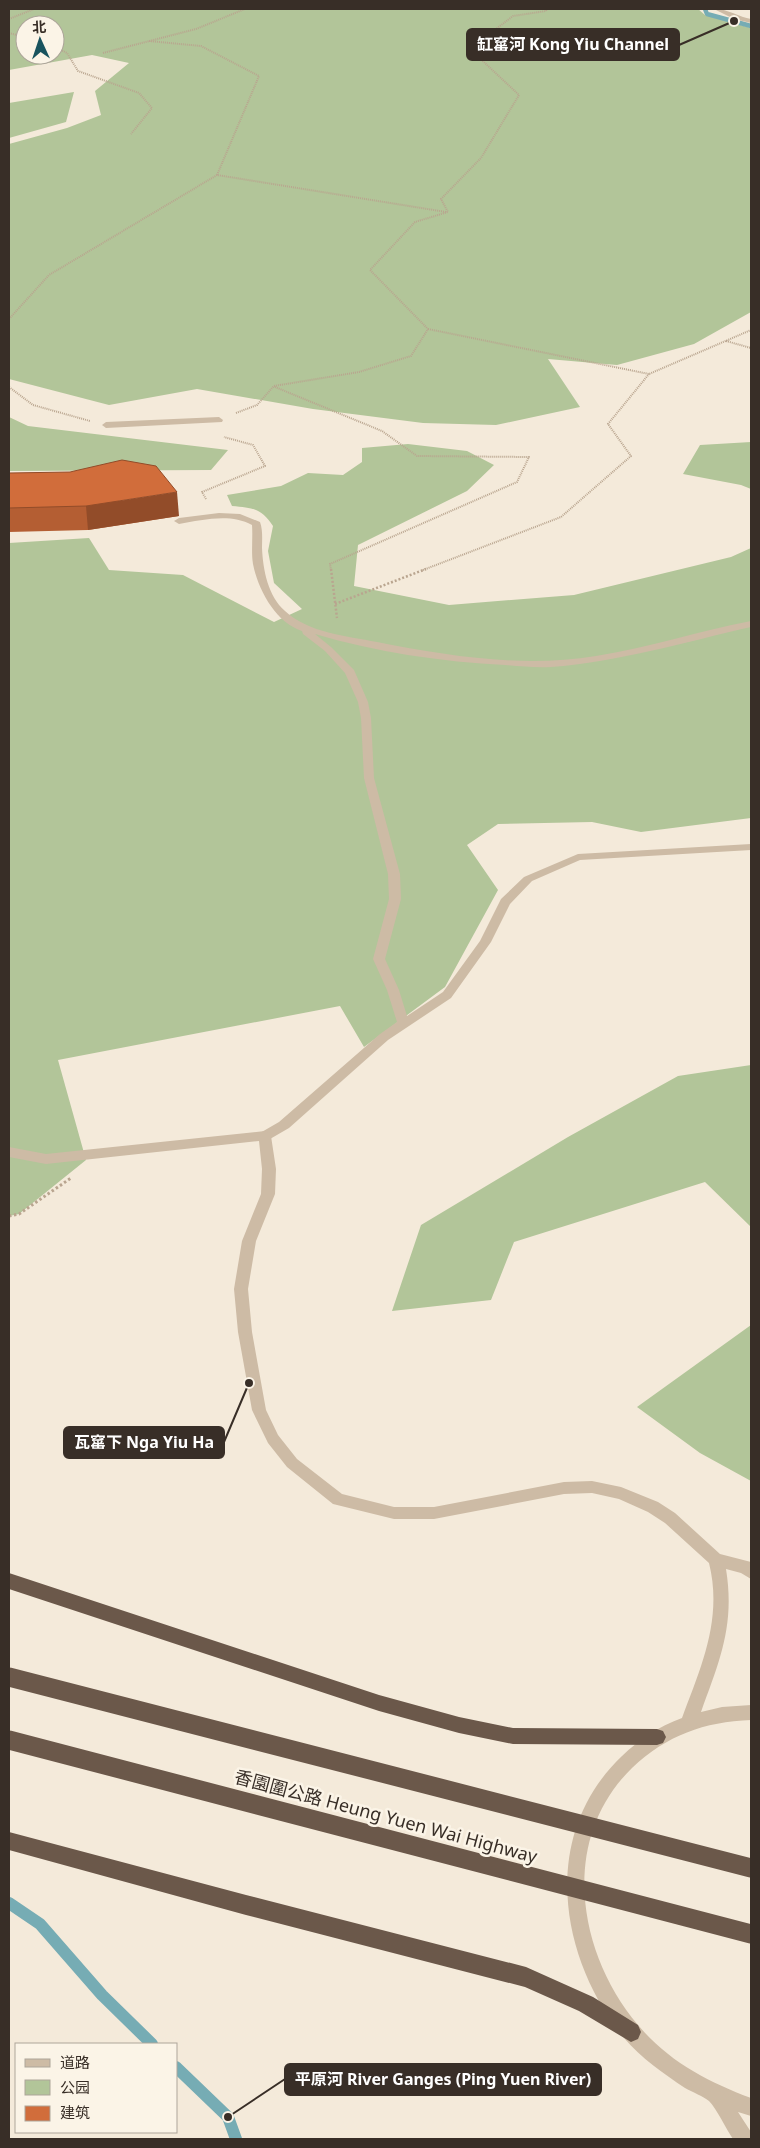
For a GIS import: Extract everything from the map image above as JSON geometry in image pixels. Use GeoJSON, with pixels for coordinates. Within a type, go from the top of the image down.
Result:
{"type":"FeatureCollection","features":[{"type":"Feature","properties":{"kind":"highway"},"geometry":{"type":"LineString","coordinates":[[9,1581],[274,1666],[379,1703],[458,1725],[513,1736],[656,1737]]}},
{"type":"Feature","properties":{"kind":"highway"},"geometry":{"type":"LineString","coordinates":[[9,1678],[751,1868]]}},
{"type":"Feature","properties":{"kind":"highway","name":"香園圍公路 Heung Yuen Wai Highway"},"geometry":{"type":"LineString","coordinates":[[9,1740],[751,1934]]}},
{"type":"Feature","properties":{"kind":"highway"},"geometry":{"type":"LineString","coordinates":[[9,1841],[526,1978],[586,2004],[631,2032]]}},
{"type":"Feature","properties":{"kind":"street"},"geometry":{"type":"LineString","coordinates":[[717,9],[736,18],[751,21]]}},
{"type":"Feature","properties":{"kind":"street"},"geometry":{"type":"LineString","coordinates":[[106,425],[219,420]]}},
{"type":"Feature","properties":{"kind":"street"},"geometry":{"type":"LineString","coordinates":[[179,521],[216,517],[245,518],[257,524],[258,564],[265,588],[280,612],[328,649],[350,672],[363,702],[366,718],[369,778],[394,874],[395,899],[379,959],[393,990],[404,1025]]}},
{"type":"Feature","properties":{"kind":"street"},"geometry":{"type":"LineString","coordinates":[[300,627],[339,638],[422,654],[482,661],[549,664],[596,659],[751,624]]}},
{"type":"Feature","properties":{"kind":"street"},"geometry":{"type":"LineString","coordinates":[[9,1152],[46,1159],[265,1136],[284,1124],[384,1036],[404,1025],[447,995],[485,942],[505,902],[528,878],[578,857],[751,847]]}},
{"type":"Feature","properties":{"kind":"street"},"geometry":{"type":"LineString","coordinates":[[265,1136],[269,1169],[268,1194],[249,1240],[241,1289],[245,1332],[259,1410],[273,1439],[292,1463],[338,1499],[394,1513],[434,1513],[564,1488],[592,1487],[621,1493],[652,1507],[670,1518],[716,1560],[720,1572],[721,1604],[717,1646],[688,1723]]}},
{"type":"Feature","properties":{"kind":"street"},"geometry":{"type":"LineString","coordinates":[[716,1560],[746,1567],[751,1572]]}},
{"type":"Feature","properties":{"kind":"street"},"geometry":{"type":"LineString","coordinates":[[751,1713],[738,1712],[688,1723],[656,1737],[626,1761],[601,1790],[584,1826],[575,1865],[575,1907],[585,1950],[604,1992],[631,2032],[673,2069],[715,2094],[751,2107]]}},
{"type":"Feature","properties":{"kind":"street"},"geometry":{"type":"LineString","coordinates":[[715,2094],[744,2139]]}},
{"type":"Feature","properties":{"kind":"path"},"geometry":{"type":"LineString","coordinates":[[9,18],[34,9]]}},
{"type":"Feature","properties":{"kind":"path"},"geometry":{"type":"LineString","coordinates":[[103,53],[196,29],[245,9]]}},
{"type":"Feature","properties":{"kind":"path"},"geometry":{"type":"LineString","coordinates":[[448,212],[441,199],[481,158],[519,95],[470,49],[513,16],[547,9]]}},
{"type":"Feature","properties":{"kind":"path"},"geometry":{"type":"LineString","coordinates":[[9,319],[50,275],[217,175],[259,76],[202,46],[149,41]]}},
{"type":"Feature","properties":{"kind":"path"},"geometry":{"type":"LineString","coordinates":[[65,52],[78,71],[139,93],[152,108],[131,134]]}},
{"type":"Feature","properties":{"kind":"path"},"geometry":{"type":"LineString","coordinates":[[217,175],[448,212]]}},
{"type":"Feature","properties":{"kind":"path"},"geometry":{"type":"LineString","coordinates":[[448,212],[415,222],[370,270],[428,329],[649,374]]}},
{"type":"Feature","properties":{"kind":"path"},"geometry":{"type":"LineString","coordinates":[[216,517],[202,492],[265,466],[253,445],[223,437],[219,420],[257,405],[274,386],[359,372],[411,356],[428,329]]}},
{"type":"Feature","properties":{"kind":"path"},"geometry":{"type":"LineString","coordinates":[[335,604],[561,517],[631,456],[608,424],[649,374],[751,330]]}},
{"type":"Feature","properties":{"kind":"path"},"geometry":{"type":"LineString","coordinates":[[726,341],[751,348]]}},
{"type":"Feature","properties":{"kind":"path"},"geometry":{"type":"LineString","coordinates":[[274,386],[382,431],[417,456],[530,458],[517,482],[330,564],[339,638]]}},
{"type":"Feature","properties":{"kind":"path"},"geometry":{"type":"LineString","coordinates":[[9,387],[33,405],[106,425]]}},
{"type":"Feature","properties":{"kind":"path"},"geometry":{"type":"LineString","coordinates":[[9,1216],[19,1214],[109,1153]]}},
{"type":"Feature","properties":{"kind":"green space"},"geometry":{"type":"Polygon","coordinates":[[[9,9],[698,9],[705,15],[751,28],[751,312],[694,344],[617,365],[548,359],[580,407],[496,425],[423,423],[313,409],[197,389],[109,405],[9,379],[9,144],[67,128],[101,115],[95,91],[129,63],[92,55],[65,60],[65,15],[15,15],[15,65],[37,65],[9,70],[9,9]]]}},
{"type":"Feature","properties":{"kind":"green space"},"geometry":{"type":"Polygon","coordinates":[[[74,92],[66,122],[9,138],[9,103],[74,92]]]}},
{"type":"Feature","properties":{"kind":"green space"},"geometry":{"type":"Polygon","coordinates":[[[9,417],[28,426],[228,450],[211,470],[9,471],[9,417]]]}},
{"type":"Feature","properties":{"kind":"green space"},"geometry":{"type":"Polygon","coordinates":[[[751,442],[751,489],[741,485],[683,474],[700,445],[751,442]]]}},
{"type":"Feature","properties":{"kind":"green space"},"geometry":{"type":"Polygon","coordinates":[[[408,444],[467,451],[494,465],[467,491],[358,545],[354,586],[449,605],[574,595],[731,557],[751,548],[751,818],[641,832],[592,822],[498,824],[467,845],[498,890],[445,987],[364,1047],[340,1006],[58,1060],[86,1160],[19,1214],[9,1216],[9,543],[89,538],[109,570],[183,575],[274,622],[302,609],[274,583],[268,551],[273,526],[269,520],[256,510],[232,506],[227,495],[281,486],[308,473],[343,475],[362,462],[362,448],[408,444]]]}},
{"type":"Feature","properties":{"kind":"green space"},"geometry":{"type":"Polygon","coordinates":[[[751,1065],[751,1227],[705,1182],[514,1242],[491,1300],[392,1311],[421,1225],[568,1137],[678,1076],[751,1065]]]}},
{"type":"Feature","properties":{"kind":"green space"},"geometry":{"type":"Polygon","coordinates":[[[751,1325],[751,1481],[700,1453],[637,1407],[751,1325]]]}},
{"type":"Feature","properties":{"kind":"building"},"geometry":{"type":"Polygon","coordinates":[[[122,460],[156,466],[177,492],[86,506],[9,508],[9,473],[70,472],[122,460]]]}},
{"type":"Feature","properties":{"kind":"waterway"},"geometry":{"type":"LineString","coordinates":[[705,9],[707,14],[751,26]]}},
{"type":"Feature","properties":{"kind":"waterway"},"geometry":{"type":"LineString","coordinates":[[9,1903],[40,1924],[102,1995],[151,2043]]}},
{"type":"Feature","properties":{"kind":"waterway"},"geometry":{"type":"LineString","coordinates":[[178,2069],[228,2117],[236,2139]]}},
{"type":"Feature","properties":{"kind":"place","name":"缸窰河 Kong Yiu Channel"},"geometry":{"type":"Point","coordinates":[734,21]}},
{"type":"Feature","properties":{"kind":"place","name":"瓦窰下 Nga Yiu Ha"},"geometry":{"type":"Point","coordinates":[249,1383]}},
{"type":"Feature","properties":{"kind":"place","name":"平原河 River Ganges (Ping Yuen River)"},"geometry":{"type":"Point","coordinates":[228,2117]}}]}
